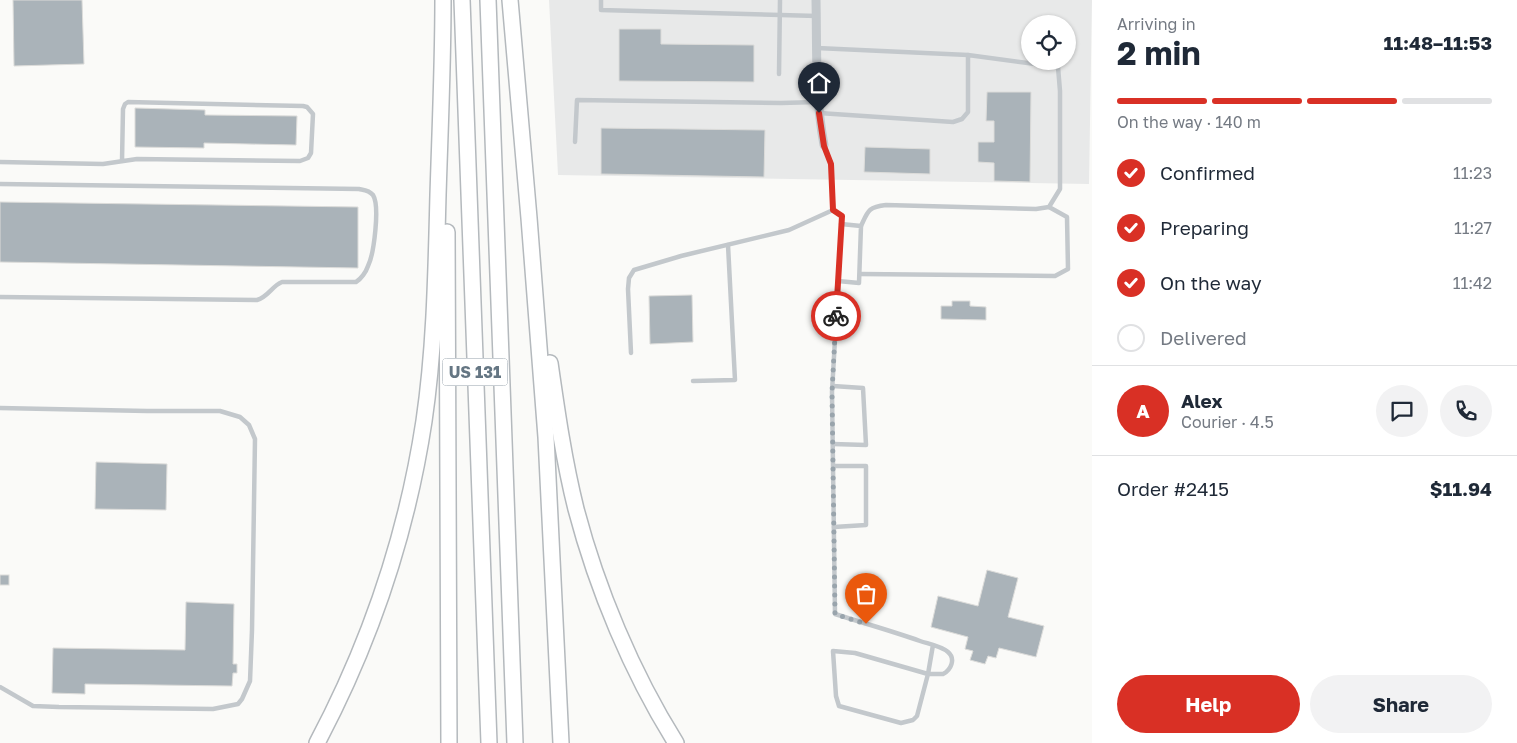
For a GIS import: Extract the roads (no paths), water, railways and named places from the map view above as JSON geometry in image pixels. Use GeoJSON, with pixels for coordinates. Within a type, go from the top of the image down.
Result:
{"type":"FeatureCollection","features":[{"type":"Feature","properties":{"kind":"highway"},"geometry":{"type":"LineString","coordinates":[[443,0],[448,296],[449,743]]}},
{"type":"Feature","properties":{"kind":"highway","name":"US 131"},"geometry":{"type":"LineString","coordinates":[[462,0],[489,743]]}},
{"type":"Feature","properties":{"kind":"highway","name":"US 131"},"geometry":{"type":"LineString","coordinates":[[488,0],[515,743]]}},
{"type":"Feature","properties":{"kind":"highway"},"geometry":{"type":"LineString","coordinates":[[510,0],[550,490],[561,743]]}},
{"type":"Feature","properties":{"kind":"highway"},"geometry":{"type":"LineString","coordinates":[[318,743],[345,688],[381,596],[406,509],[424,420],[436,275],[443,58]]}},
{"type":"Feature","properties":{"kind":"highway"},"geometry":{"type":"LineString","coordinates":[[529,218],[557,413],[576,510],[590,556],[623,642],[649,695],[676,743]]}},
{"type":"Feature","properties":{"kind":"street"},"geometry":{"type":"LineString","coordinates":[[816,0],[818,102],[824,146]]}},
{"type":"Feature","properties":{"kind":"lane"},"geometry":{"type":"LineString","coordinates":[[601,0],[601,10],[817,16]]}},
{"type":"Feature","properties":{"kind":"lane"},"geometry":{"type":"LineString","coordinates":[[779,74],[780,0]]}},
{"type":"Feature","properties":{"kind":"lane"},"geometry":{"type":"LineString","coordinates":[[817,48],[968,55],[1058,67],[1060,91],[1060,189],[1049,207]]}},
{"type":"Feature","properties":{"kind":"lane"},"geometry":{"type":"LineString","coordinates":[[819,113],[953,122],[962,119],[968,112],[968,55]]}},
{"type":"Feature","properties":{"kind":"lane"},"geometry":{"type":"LineString","coordinates":[[574,142],[577,100],[818,102]]}},
{"type":"Feature","properties":{"kind":"lane"},"geometry":{"type":"LineString","coordinates":[[0,162],[103,164],[137,159],[300,161],[308,158],[311,153],[313,114],[310,109],[304,106],[128,102],[124,104],[123,109],[122,161]]}},
{"type":"Feature","properties":{"kind":"lane"},"geometry":{"type":"LineString","coordinates":[[824,146],[831,164],[833,210]]}},
{"type":"Feature","properties":{"kind":"lane"},"geometry":{"type":"LineString","coordinates":[[0,184],[359,189],[371,193],[376,204],[375,239],[370,263],[360,279],[353,283],[282,282],[275,285],[265,297],[257,300],[0,297]]}},
{"type":"Feature","properties":{"kind":"lane"},"geometry":{"type":"LineString","coordinates":[[838,281],[859,282],[861,226],[869,210],[874,206],[1036,209],[1049,207],[1066,218],[1068,269],[1055,276],[860,274]]}},
{"type":"Feature","properties":{"kind":"lane"},"geometry":{"type":"LineString","coordinates":[[833,210],[842,216],[832,386],[835,614],[933,645],[947,651],[951,655],[952,661],[951,668],[944,674],[928,674],[855,653],[833,651],[836,696],[839,706],[901,723],[914,720],[917,716],[928,674],[933,645]]}},
{"type":"Feature","properties":{"kind":"lane"},"geometry":{"type":"LineString","coordinates":[[631,353],[628,289],[629,278],[634,270],[681,256],[789,230],[833,210]]}},
{"type":"Feature","properties":{"kind":"lane"},"geometry":{"type":"LineString","coordinates":[[841,224],[861,226]]}},
{"type":"Feature","properties":{"kind":"lane"},"geometry":{"type":"LineString","coordinates":[[693,381],[735,380],[728,244]]}},
{"type":"Feature","properties":{"kind":"lane"},"geometry":{"type":"LineString","coordinates":[[832,386],[863,388],[866,446],[833,444]]}},
{"type":"Feature","properties":{"kind":"lane"},"geometry":{"type":"LineString","coordinates":[[0,408],[147,412],[220,411],[240,417],[249,425],[255,439],[250,681],[238,704],[213,709],[34,706],[0,687]]}},
{"type":"Feature","properties":{"kind":"lane"},"geometry":{"type":"LineString","coordinates":[[834,466],[866,466],[866,525],[834,527]]}}]}
